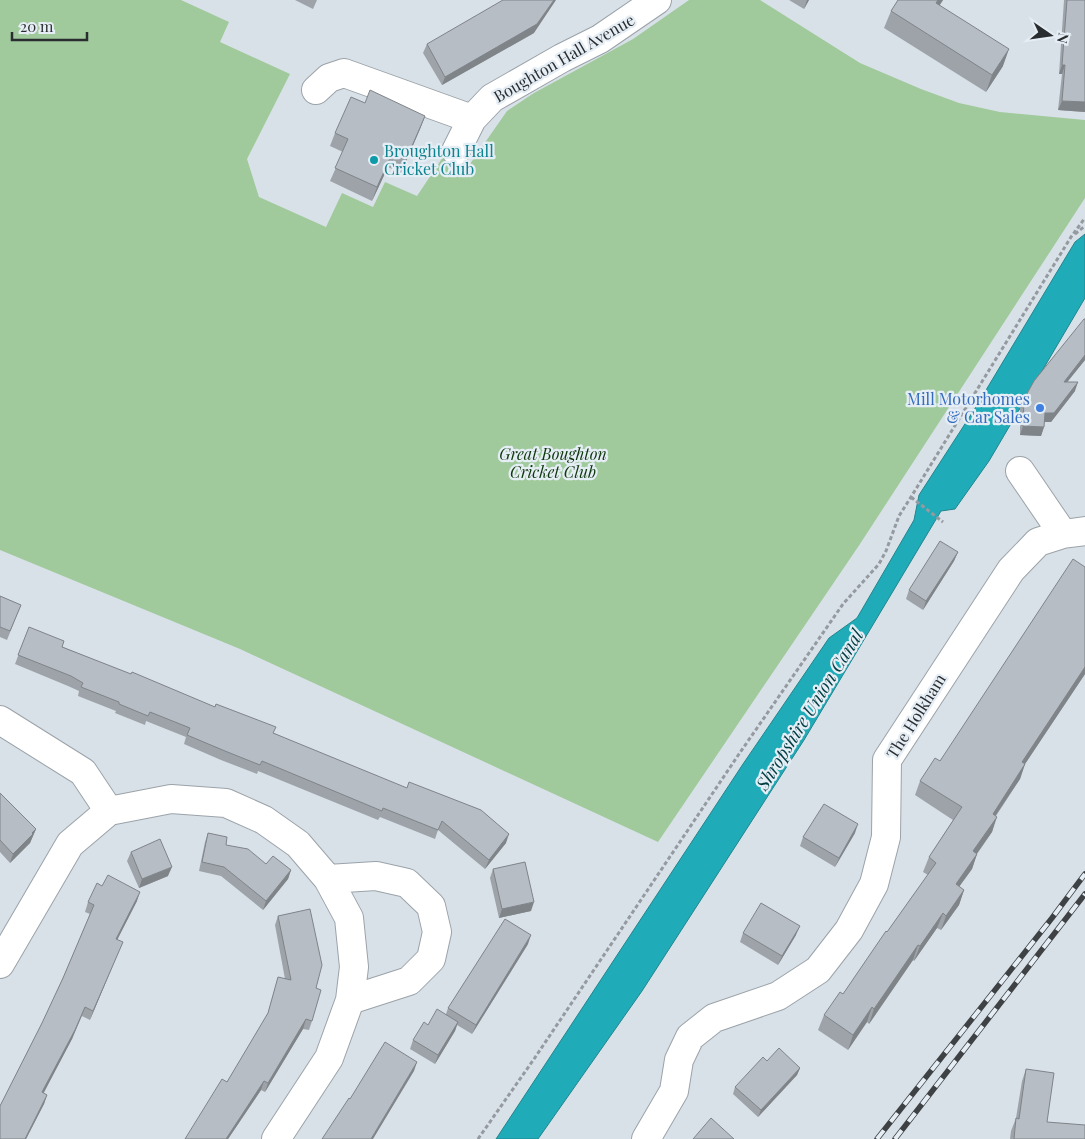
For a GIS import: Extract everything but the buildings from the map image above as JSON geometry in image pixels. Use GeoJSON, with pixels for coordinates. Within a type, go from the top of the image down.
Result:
{"type":"FeatureCollection","features":[{"type":"Feature","properties":{"kind":"street","name":"Boughton Hall Avenue"},"geometry":{"type":"LineString","coordinates":[[456,151],[472,119],[492,98],[562,58],[600,39],[658,0]]}},
{"type":"Feature","properties":{"kind":"street"},"geometry":{"type":"LineString","coordinates":[[316,90],[329,78],[344,73],[472,119]]}},
{"type":"Feature","properties":{"kind":"street","name":"The Holkham"},"geometry":{"type":"LineString","coordinates":[[646,1139],[674,1091],[680,1060],[690,1037],[714,1018],[778,996],[818,970],[849,930],[874,884],[886,836],[887,760],[1010,570],[1038,542],[1074,532],[1020,471]]}},
{"type":"Feature","properties":{"kind":"street"},"geometry":{"type":"LineString","coordinates":[[0,720],[83,772],[110,811]]}},
{"type":"Feature","properties":{"kind":"street"},"geometry":{"type":"LineString","coordinates":[[0,964],[70,844],[110,811],[171,799],[226,803],[264,820],[298,844],[328,879],[349,918],[354,967],[350,1000],[329,1058],[276,1139]]}},
{"type":"Feature","properties":{"kind":"street"},"geometry":{"type":"LineString","coordinates":[[328,879],[376,876],[407,883],[431,906],[437,932],[432,959],[409,981],[350,1000]]}},
{"type":"Feature","properties":{"kind":"path"},"geometry":{"type":"LineString","coordinates":[[478,1139],[540,1051],[842,604],[878,564],[911,497],[1071,237],[1085,218]]}},
{"type":"Feature","properties":{"kind":"path"},"geometry":{"type":"LineString","coordinates":[[1071,237],[1085,226]]}},
{"type":"Feature","properties":{"kind":"path"},"geometry":{"type":"LineString","coordinates":[[911,497],[943,522]]}},
{"type":"Feature","properties":{"kind":"green space","name":"Great Boughton Cricket Club"},"geometry":{"type":"Polygon","coordinates":[[[0,0],[181,0],[229,22],[220,42],[290,74],[247,159],[259,197],[326,227],[342,193],[373,207],[385,182],[417,196],[443,157],[470,164],[507,111],[534,93],[633,39],[689,0],[760,0],[860,63],[921,89],[959,103],[1000,112],[1085,120],[1085,198],[860,544],[658,842],[240,649],[0,550],[0,0]]]}},
{"type":"Feature","properties":{"kind":"water","name":"Shropshire Union Canal"},"geometry":{"type":"Polygon","coordinates":[[[1085,234],[1085,298],[989,461],[955,509],[941,511],[804,740],[642,991],[538,1139],[496,1139],[743,764],[829,638],[857,618],[914,520],[919,495],[974,410],[1075,242],[1085,234]]]}},
{"type":"Feature","properties":{"kind":"railway"},"geometry":{"type":"LineString","coordinates":[[877,1139],[1085,874]]}},
{"type":"Feature","properties":{"kind":"railway"},"geometry":{"type":"LineString","coordinates":[[895,1139],[1085,894]]}},
{"type":"Feature","properties":{"kind":"place","name":"Broughton Hall Cricket Club"},"geometry":{"type":"Point","coordinates":[374,160]}},
{"type":"Feature","properties":{"kind":"place","name":"Mill Motorhomes & Car Sales"},"geometry":{"type":"Point","coordinates":[1040,408]}}]}
